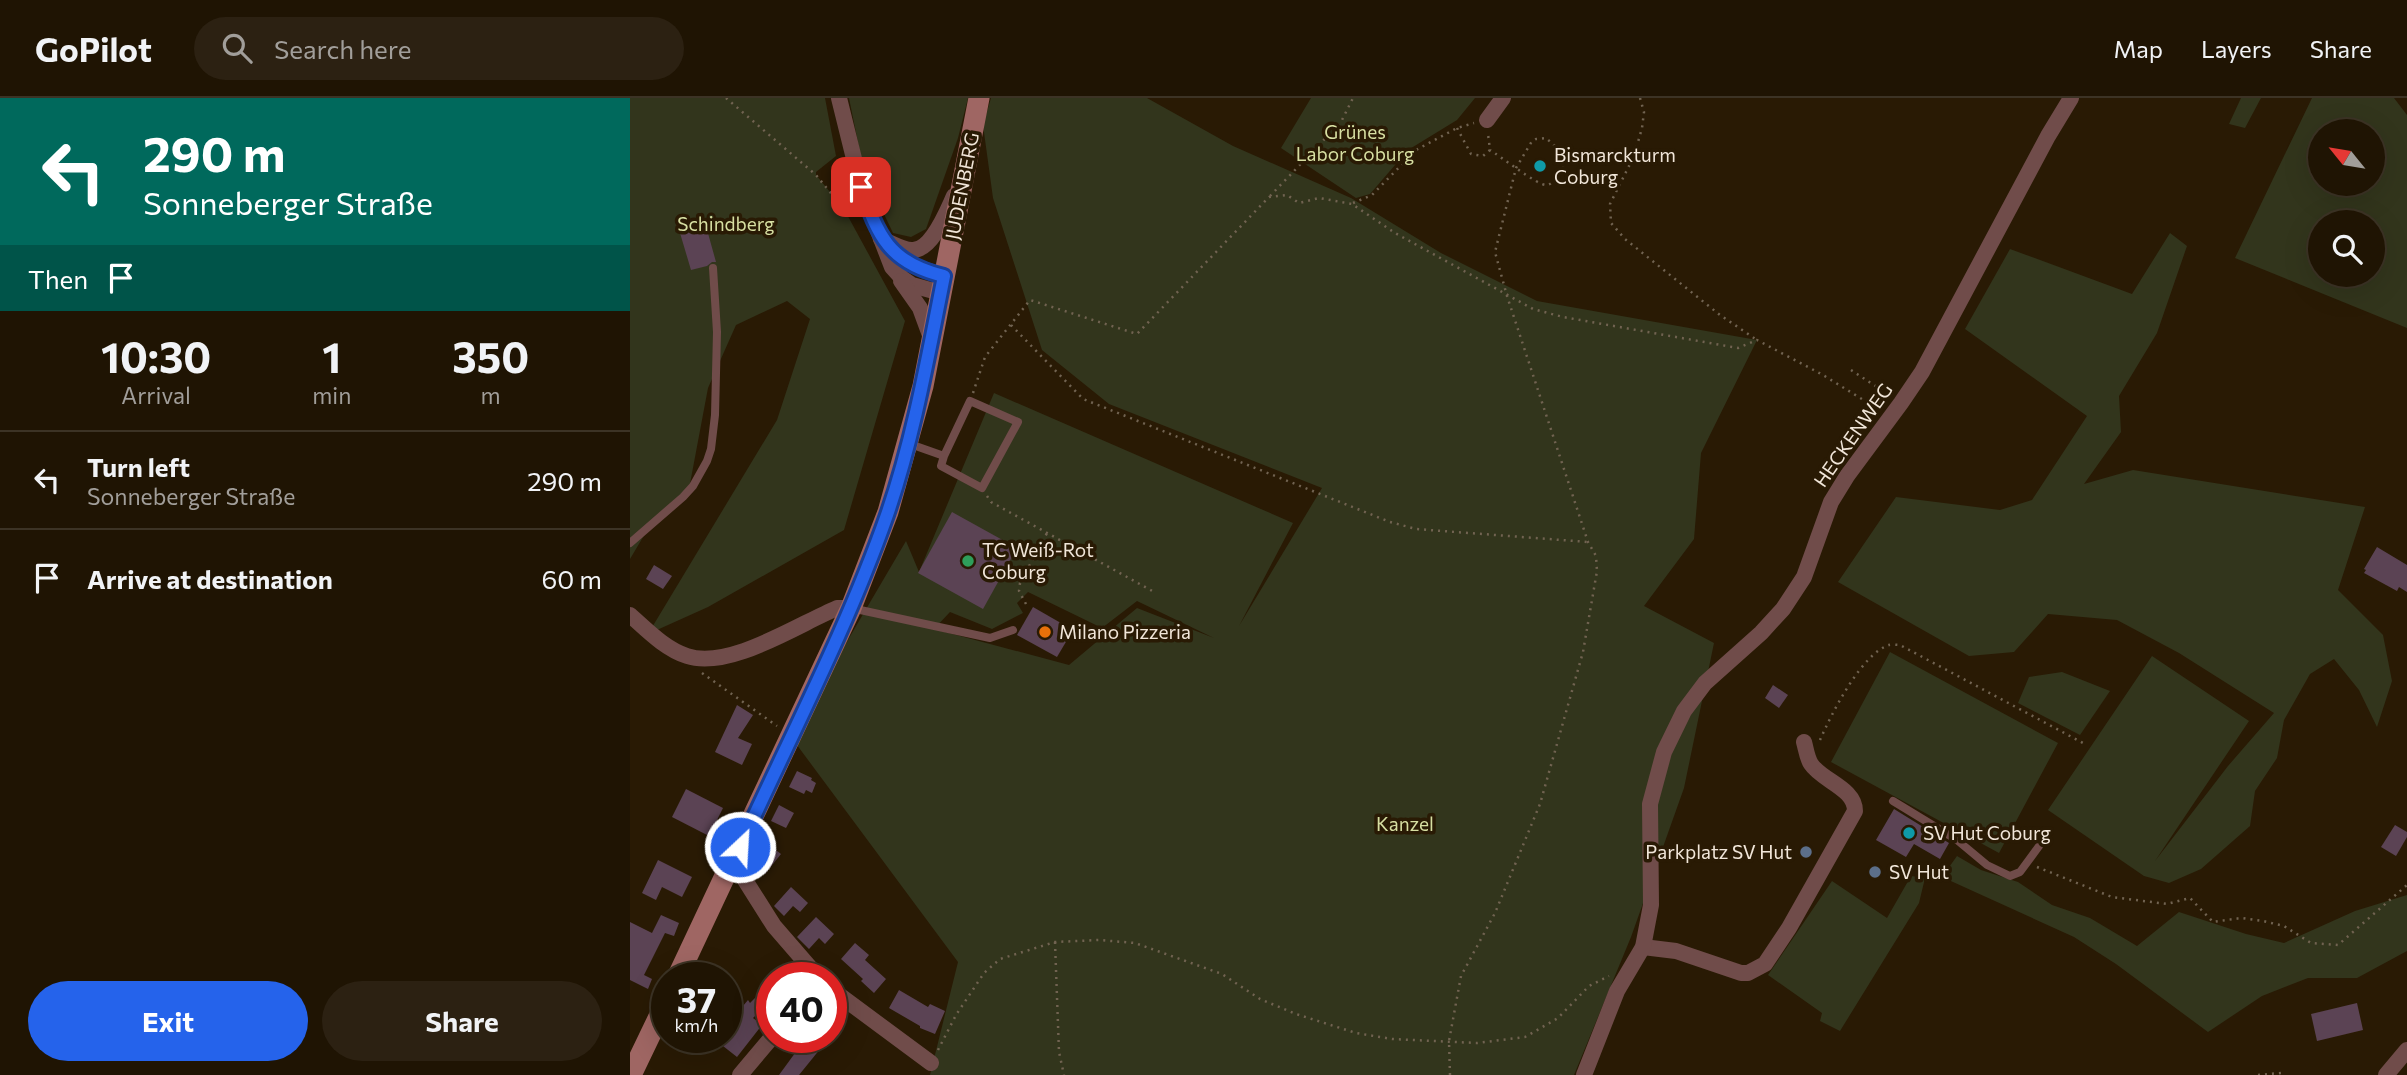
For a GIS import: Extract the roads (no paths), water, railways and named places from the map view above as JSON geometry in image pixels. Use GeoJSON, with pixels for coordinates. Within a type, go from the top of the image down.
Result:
{"type":"FeatureCollection","features":[{"type":"Feature","properties":{"kind":"street"},"geometry":{"type":"LineString","coordinates":[[839,98],[861,187],[871,215],[892,267],[920,308],[932,340]]}},
{"type":"Feature","properties":{"kind":"street","name":"JUDENBERG"},"geometry":{"type":"LineString","coordinates":[[685,962],[851,608],[888,512],[923,386],[979,98]]}},
{"type":"Feature","properties":{"kind":"street"},"geometry":{"type":"LineString","coordinates":[[1487,120],[1503,98]]}},
{"type":"Feature","properties":{"kind":"street","name":"HECKENWEG"},"geometry":{"type":"LineString","coordinates":[[1584,1075],[1616,991],[1643,947],[1651,905],[1650,804],[1664,752],[1684,711],[1706,683],[1761,633],[1783,609],[1797,588],[1808,567],[1831,502],[1922,372],[2071,98]]}},
{"type":"Feature","properties":{"kind":"street"},"geometry":{"type":"LineString","coordinates":[[881,239],[910,250],[921,249],[927,244],[941,223],[967,165]]}},
{"type":"Feature","properties":{"kind":"street"},"geometry":{"type":"LineString","coordinates":[[881,239],[905,260],[931,273],[943,285]]}},
{"type":"Feature","properties":{"kind":"street"},"geometry":{"type":"LineString","coordinates":[[892,267],[912,285],[943,285]]}},
{"type":"Feature","properties":{"kind":"street"},"geometry":{"type":"LineString","coordinates":[[630,615],[679,653],[705,659],[721,658],[750,649],[837,608],[851,608]]}},
{"type":"Feature","properties":{"kind":"street"},"geometry":{"type":"LineString","coordinates":[[1643,947],[1676,951],[1741,974],[1765,964],[1789,928],[1855,811],[1853,800],[1848,794],[1823,778],[1810,763],[1804,742]]}},
{"type":"Feature","properties":{"kind":"street"},"geometry":{"type":"LineString","coordinates":[[730,869],[743,877],[774,926],[805,962]]}},
{"type":"Feature","properties":{"kind":"street"},"geometry":{"type":"LineString","coordinates":[[847,1001],[931,1063]]}},
{"type":"Feature","properties":{"kind":"street"},"geometry":{"type":"LineString","coordinates":[[631,1075],[651,1033]]}},
{"type":"Feature","properties":{"kind":"street"},"geometry":{"type":"LineString","coordinates":[[2386,1075],[2407,1050]]}},
{"type":"Feature","properties":{"kind":"street"},"geometry":{"type":"LineString","coordinates":[[740,1075],[759,1053]]}},
{"type":"Feature","properties":{"kind":"lane"},"geometry":{"type":"LineString","coordinates":[[630,543],[683,497],[693,486],[707,461],[715,415],[717,332],[713,268]]}},
{"type":"Feature","properties":{"kind":"lane"},"geometry":{"type":"LineString","coordinates":[[970,401],[1018,422],[982,488],[941,466],[944,456],[970,401]]}},
{"type":"Feature","properties":{"kind":"lane"},"geometry":{"type":"LineString","coordinates":[[907,443],[944,456]]}},
{"type":"Feature","properties":{"kind":"lane"},"geometry":{"type":"LineString","coordinates":[[851,608],[990,638],[1013,630]]}},
{"type":"Feature","properties":{"kind":"lane"},"geometry":{"type":"LineString","coordinates":[[1892,801],[1957,840],[2002,874],[2015,875],[2045,838]]}},
{"type":"Feature","properties":{"kind":"place","name":"Bismarckturm Coburg"},"geometry":{"type":"Point","coordinates":[1540,166]}},
{"type":"Feature","properties":{"kind":"place","name":"TC Weiß-Rot Coburg"},"geometry":{"type":"Point","coordinates":[968,561]}},
{"type":"Feature","properties":{"kind":"place","name":"Milano Pizzeria"},"geometry":{"type":"Point","coordinates":[1045,632]}},
{"type":"Feature","properties":{"kind":"place","name":"SV Hut Coburg"},"geometry":{"type":"Point","coordinates":[1909,833]}},
{"type":"Feature","properties":{"kind":"place","name":"Parkplatz SV Hut"},"geometry":{"type":"Point","coordinates":[1806,852]}},
{"type":"Feature","properties":{"kind":"place","name":"SV Hut"},"geometry":{"type":"Point","coordinates":[1875,872]}},
{"type":"Feature","properties":{"kind":"park label","name":"Grünes Labor Coburg"},"geometry":{"type":"Point","coordinates":[1355,143]}},
{"type":"Feature","properties":{"kind":"park label","name":"Schindberg"},"geometry":{"type":"Point","coordinates":[726,224]}},
{"type":"Feature","properties":{"kind":"park label","name":"Kanzel"},"geometry":{"type":"Point","coordinates":[1405,824]}}]}
